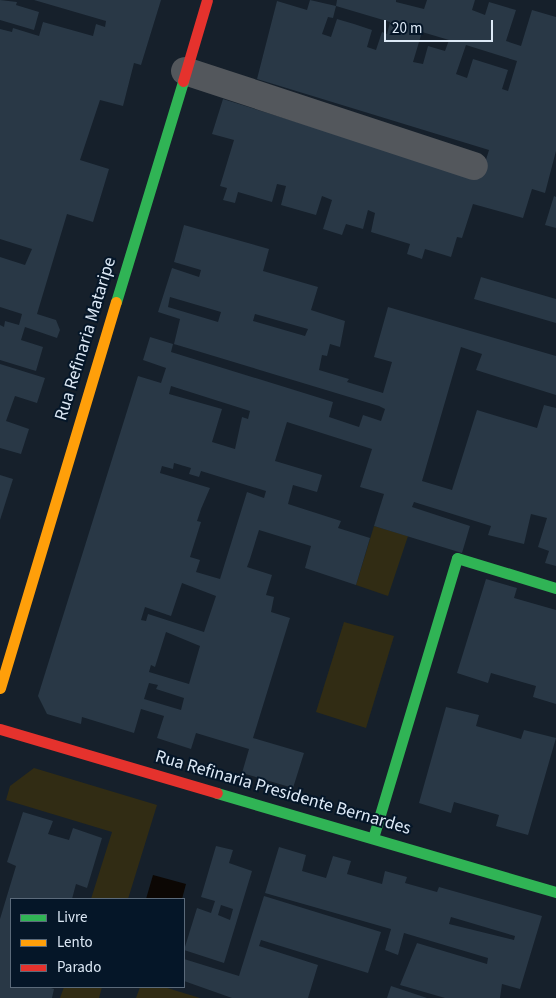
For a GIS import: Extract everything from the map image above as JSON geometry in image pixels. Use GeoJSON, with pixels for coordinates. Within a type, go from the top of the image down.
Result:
{"type":"FeatureCollection","features":[{"type":"Feature","properties":{"kind":"street","name":"Rua Refinaria Mataripe"},"geometry":{"type":"LineString","coordinates":[[0,688],[207,0]]}},
{"type":"Feature","properties":{"kind":"street"},"geometry":{"type":"LineString","coordinates":[[185,71],[474,166]]}},
{"type":"Feature","properties":{"kind":"street"},"geometry":{"type":"LineString","coordinates":[[373,838],[457,558],[556,588]]}},
{"type":"Feature","properties":{"kind":"street","name":"Rua Refinaria Presidente Bernardes"},"geometry":{"type":"LineString","coordinates":[[0,728],[556,892]]}},
{"type":"Feature","properties":{"kind":"shaded area"},"geometry":{"type":"Polygon","coordinates":[[[374,526],[408,536],[388,596],[356,585],[374,526]]]}},
{"type":"Feature","properties":{"kind":"shaded area"},"geometry":{"type":"Polygon","coordinates":[[[344,622],[394,636],[366,728],[316,712],[344,622]]]}},
{"type":"Feature","properties":{"kind":"shaded area"},"geometry":{"type":"Polygon","coordinates":[[[34,768],[157,805],[128,898],[91,898],[112,832],[6,800],[10,786],[34,768]]]}},
{"type":"Feature","properties":{"kind":"shaded area"},"geometry":{"type":"Polygon","coordinates":[[[153,875],[186,884],[182,898],[146,898],[153,875]]]}},
{"type":"Feature","properties":{"kind":"shaded area"},"geometry":{"type":"Polygon","coordinates":[[[64,988],[102,988],[99,998],[60,998],[64,988]]]}},
{"type":"Feature","properties":{"kind":"shaded area"},"geometry":{"type":"Polygon","coordinates":[[[140,988],[167,988],[200,998],[136,998],[140,988]]]}},
{"type":"Feature","properties":{"kind":"building"},"geometry":{"type":"Polygon","coordinates":[[[0,0],[17,2],[16,5],[39,12],[34,30],[0,20],[0,0]]]}},
{"type":"Feature","properties":{"kind":"building"},"geometry":{"type":"Polygon","coordinates":[[[34,0],[161,0],[141,65],[134,63],[123,106],[100,100],[80,160],[109,169],[93,222],[67,214],[37,314],[56,320],[60,330],[57,338],[25,327],[21,340],[43,347],[36,371],[0,360],[0,325],[4,327],[5,321],[19,325],[22,314],[0,307],[0,257],[25,265],[32,249],[0,239],[0,29],[12,32],[13,28],[39,36],[43,22],[93,36],[96,24],[105,27],[106,21],[34,0]]]}},
{"type":"Feature","properties":{"kind":"building"},"geometry":{"type":"Polygon","coordinates":[[[310,0],[336,6],[337,0],[396,0],[396,2],[424,9],[427,0],[475,0],[472,10],[485,15],[489,2],[516,10],[506,41],[521,46],[532,10],[556,17],[556,151],[545,193],[532,189],[523,218],[473,204],[462,238],[457,237],[451,257],[425,249],[422,259],[407,254],[410,244],[371,232],[375,213],[368,210],[363,229],[346,224],[342,235],[323,229],[332,200],[322,196],[316,215],[281,205],[286,186],[277,184],[272,202],[238,192],[235,203],[223,200],[227,188],[220,186],[234,140],[212,134],[223,99],[480,179],[489,150],[257,79],[277,1],[307,10],[310,0]],[[336,6],[333,18],[328,17],[322,34],[331,37],[337,19],[354,24],[372,30],[367,47],[376,50],[382,32],[387,34],[390,22],[336,6]],[[422,32],[413,62],[423,64],[428,46],[445,51],[449,40],[422,32]],[[466,45],[456,74],[467,78],[473,59],[508,70],[502,89],[508,91],[517,61],[466,45]]]}},
{"type":"Feature","properties":{"kind":"building"},"geometry":{"type":"Polygon","coordinates":[[[554,196],[556,197],[556,228],[545,225],[554,196]]]}},
{"type":"Feature","properties":{"kind":"building"},"geometry":{"type":"Polygon","coordinates":[[[184,225],[269,249],[263,271],[318,287],[311,310],[345,321],[340,347],[330,344],[327,356],[322,355],[319,370],[349,379],[347,382],[383,393],[392,362],[374,357],[388,307],[556,356],[556,395],[476,370],[482,354],[461,347],[422,481],[452,490],[477,410],[537,428],[544,405],[556,408],[556,566],[545,563],[549,551],[538,547],[547,518],[531,514],[524,544],[488,535],[491,526],[414,502],[412,507],[470,526],[462,553],[374,526],[384,494],[360,487],[372,449],[287,422],[275,461],[322,475],[317,492],[293,485],[288,504],[341,521],[338,528],[370,538],[356,585],[305,568],[311,546],[259,530],[247,567],[272,575],[266,595],[274,597],[271,612],[290,618],[253,738],[304,753],[293,788],[242,773],[249,749],[196,733],[191,749],[157,738],[164,716],[141,709],[134,733],[82,717],[81,724],[47,714],[38,696],[138,376],[161,383],[166,368],[143,360],[150,337],[173,344],[171,352],[333,402],[329,417],[359,427],[363,415],[381,421],[385,409],[174,344],[180,319],[158,312],[172,268],[199,277],[201,270],[174,262],[184,225]],[[170,297],[168,307],[218,322],[221,312],[170,297]],[[255,314],[253,321],[305,336],[308,329],[255,314]],[[171,386],[169,394],[222,409],[212,442],[235,449],[242,417],[248,419],[250,411],[171,386]],[[174,463],[173,469],[162,466],[160,473],[210,488],[197,521],[201,522],[190,557],[200,560],[196,572],[220,579],[247,492],[264,498],[266,491],[201,471],[199,477],[189,474],[191,468],[174,463]],[[182,583],[171,616],[145,607],[141,620],[146,621],[148,614],[204,632],[216,596],[182,583]],[[166,632],[155,667],[151,665],[149,672],[189,684],[200,646],[166,632]],[[149,683],[144,699],[181,710],[184,698],[156,689],[158,685],[149,683]]]}},
{"type":"Feature","properties":{"kind":"building"},"geometry":{"type":"Polygon","coordinates":[[[481,277],[556,299],[556,323],[474,299],[481,277]]]}},
{"type":"Feature","properties":{"kind":"building"},"geometry":{"type":"Polygon","coordinates":[[[0,364],[45,378],[37,403],[15,396],[6,421],[29,429],[21,454],[0,448],[0,364]]]}},
{"type":"Feature","properties":{"kind":"building"},"geometry":{"type":"Polygon","coordinates":[[[0,475],[13,479],[0,520],[0,475]]]}},
{"type":"Feature","properties":{"kind":"building"},"geometry":{"type":"Polygon","coordinates":[[[486,579],[517,588],[514,598],[556,610],[556,704],[533,697],[536,686],[491,673],[488,683],[457,673],[486,579]]]}},
{"type":"Feature","properties":{"kind":"building"},"geometry":{"type":"Polygon","coordinates":[[[446,707],[479,715],[476,726],[521,739],[524,730],[556,738],[528,835],[496,826],[499,815],[454,802],[451,813],[419,803],[446,707]]]}},
{"type":"Feature","properties":{"kind":"building"},"geometry":{"type":"Polygon","coordinates":[[[23,812],[53,821],[48,834],[69,840],[73,828],[102,838],[87,888],[76,884],[72,898],[10,898],[10,988],[51,988],[54,989],[52,998],[0,998],[0,919],[16,866],[7,862],[23,812]]]}},
{"type":"Feature","properties":{"kind":"building"},"geometry":{"type":"Polygon","coordinates":[[[216,846],[233,850],[229,863],[252,871],[224,963],[185,950],[197,908],[211,913],[215,901],[201,897],[216,846]],[[221,905],[218,915],[230,920],[233,909],[221,905]]]}},
{"type":"Feature","properties":{"kind":"building"},"geometry":{"type":"Polygon","coordinates":[[[279,847],[306,855],[302,871],[326,878],[333,856],[351,861],[347,874],[382,884],[385,871],[407,877],[405,883],[437,892],[439,887],[542,916],[520,989],[502,984],[500,998],[445,998],[400,985],[417,943],[487,964],[488,958],[404,933],[398,955],[385,950],[391,929],[265,893],[279,847]],[[451,917],[449,924],[514,940],[515,936],[451,917]]]}},
{"type":"Feature","properties":{"kind":"building"},"geometry":{"type":"Polygon","coordinates":[[[264,896],[381,932],[368,973],[261,940],[259,946],[318,965],[308,998],[232,998],[185,981],[185,959],[239,976],[264,896]]]}},
{"type":"Feature","properties":{"kind":"building"},"geometry":{"type":"Polygon","coordinates":[[[391,986],[427,998],[387,998],[391,986]]]}},
{"type":"Feature","properties":{"kind":"traffic: fast"},"geometry":{"type":"LineString","coordinates":[[116,302],[183,81]]}},
{"type":"Feature","properties":{"kind":"traffic: fast"},"geometry":{"type":"LineString","coordinates":[[373,838],[457,558],[556,588]]}},
{"type":"Feature","properties":{"kind":"traffic: fast"},"geometry":{"type":"LineString","coordinates":[[217,793],[556,892]]}},
{"type":"Feature","properties":{"kind":"traffic: slow"},"geometry":{"type":"LineString","coordinates":[[0,688],[116,302]]}},
{"type":"Feature","properties":{"kind":"traffic: jam"},"geometry":{"type":"LineString","coordinates":[[183,81],[207,0]]}},
{"type":"Feature","properties":{"kind":"traffic: jam"},"geometry":{"type":"LineString","coordinates":[[0,729],[217,793]]}}]}
